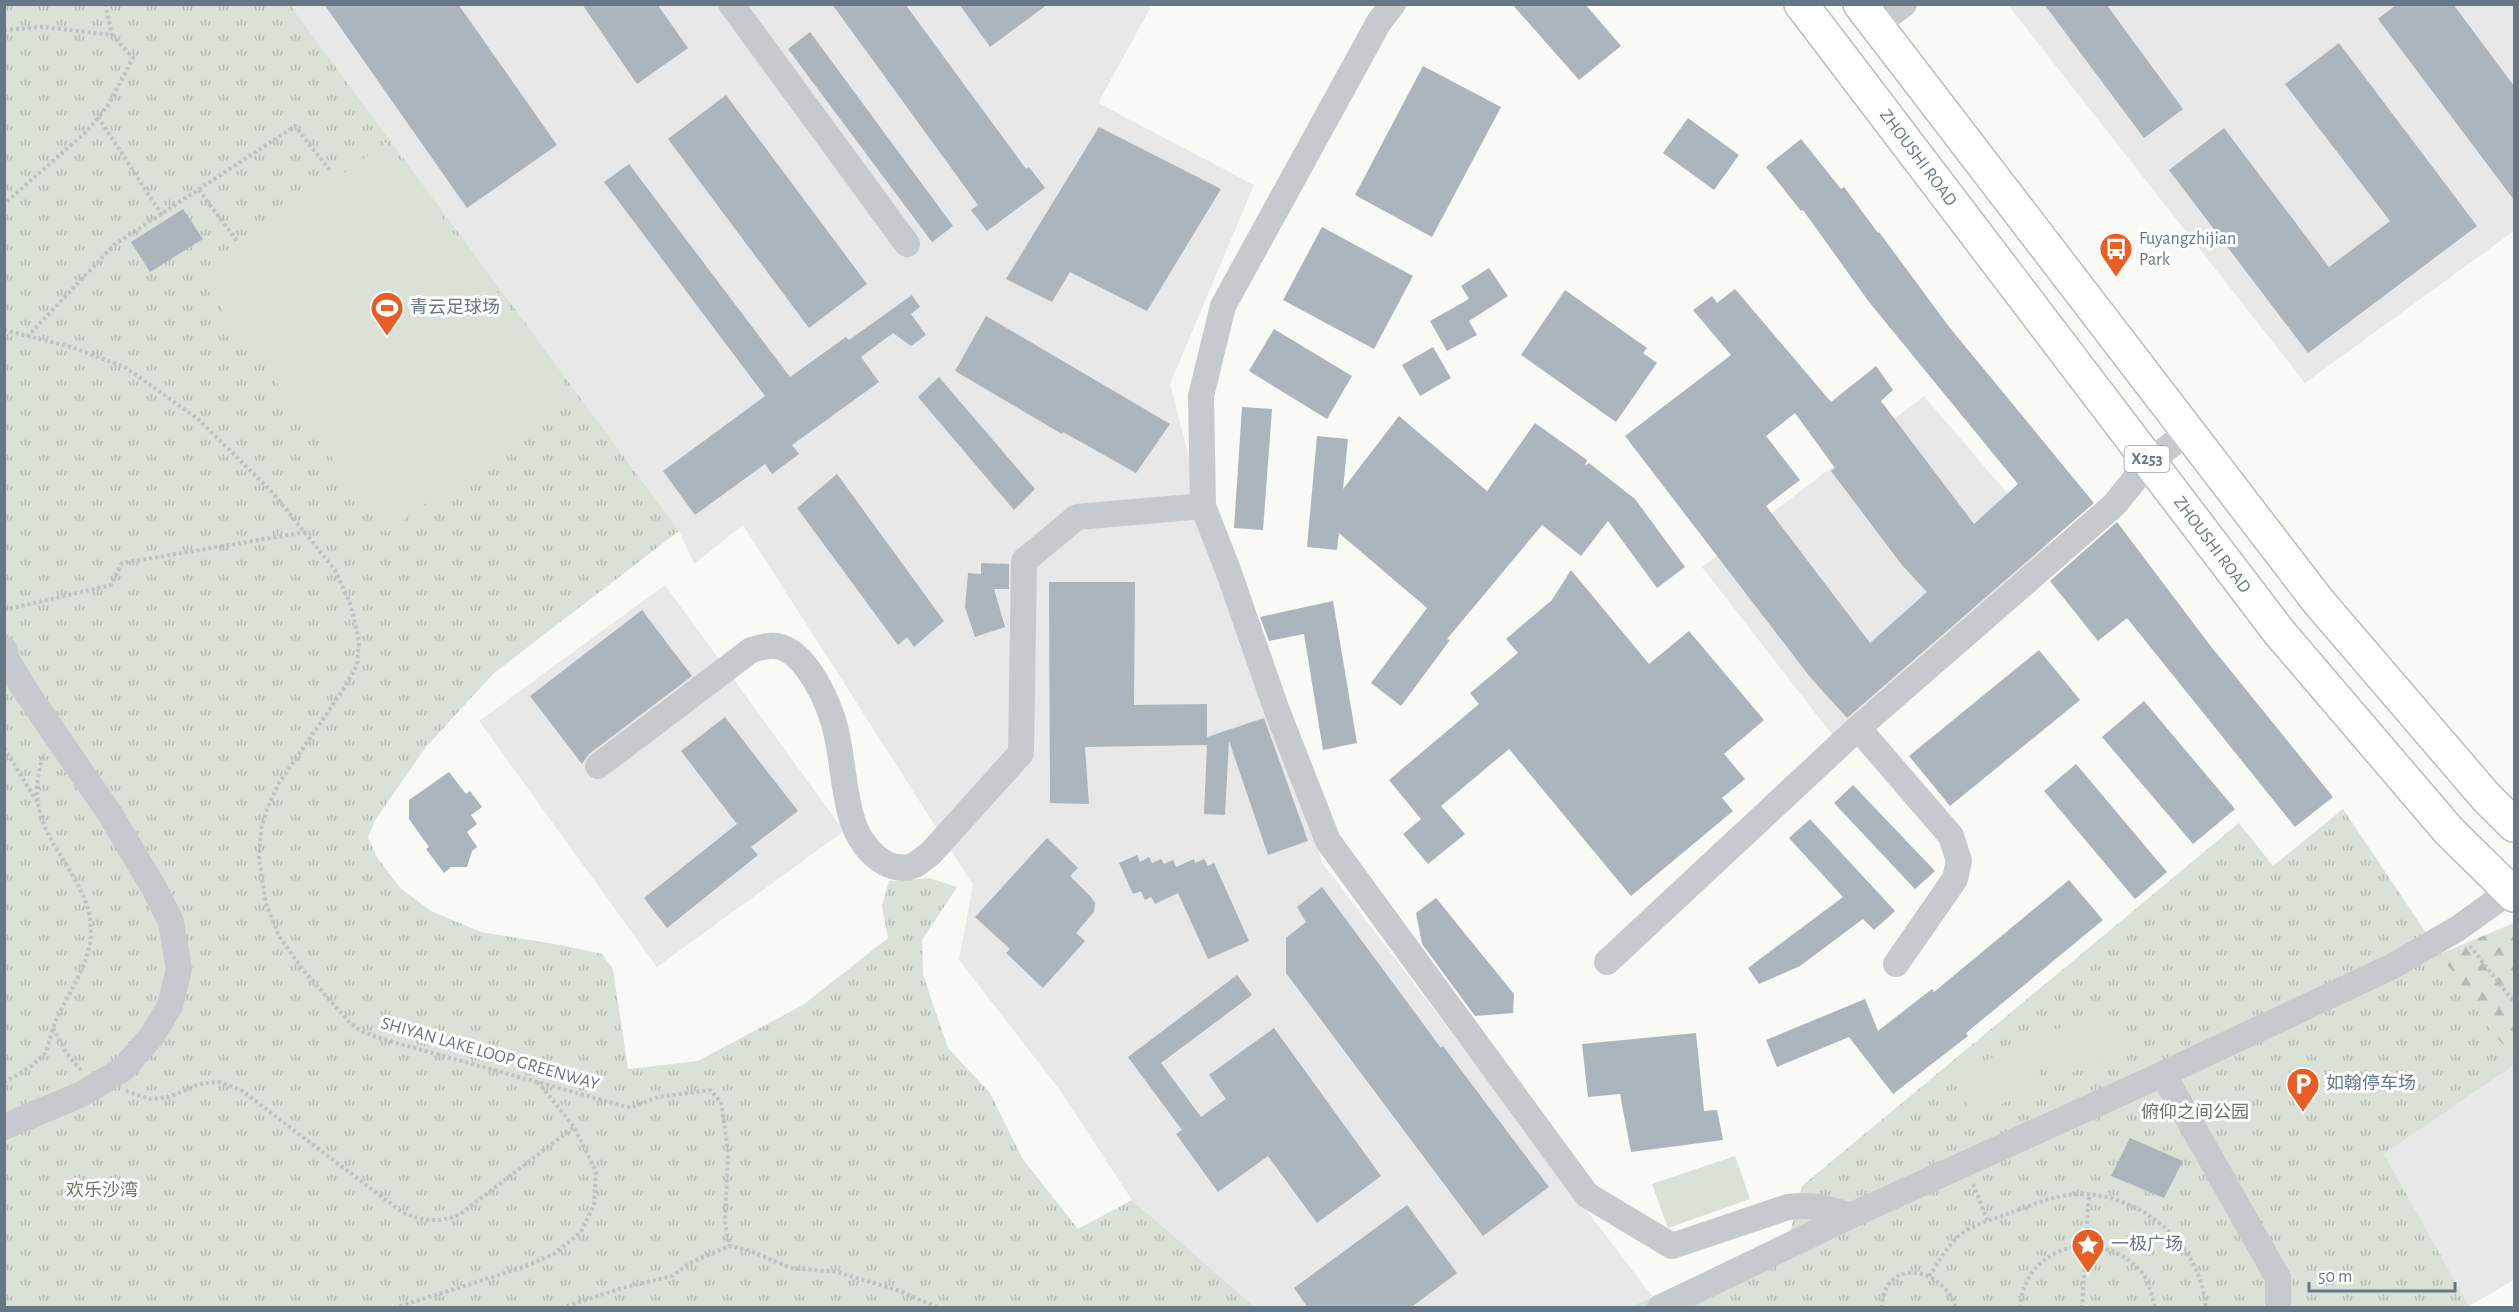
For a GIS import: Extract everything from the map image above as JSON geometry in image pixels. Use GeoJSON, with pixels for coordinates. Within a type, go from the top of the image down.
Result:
{"type":"FeatureCollection","features":[{"type":"Feature","properties":{"kind":"main road","name":"ZHOUSHI ROAD"},"geometry":{"type":"LineString","coordinates":[[1801,4],[2279,632],[2449,831],[2512,893]]}},
{"type":"Feature","properties":{"kind":"main road","name":"X253"},"geometry":{"type":"LineString","coordinates":[[1868,15],[2318,601],[2486,796],[2514,825]]}},
{"type":"Feature","properties":{"kind":"street"},"geometry":{"type":"LineString","coordinates":[[732,4],[907,244]]}},
{"type":"Feature","properties":{"kind":"street"},"geometry":{"type":"LineString","coordinates":[[1393,4],[1379,22],[1223,306],[1201,396],[1203,506],[1276,708],[1328,841],[1587,1195],[1672,1246],[1788,1207],[1806,1205],[1827,1208],[1850,1216]]}},
{"type":"Feature","properties":{"kind":"street"},"geometry":{"type":"LineString","coordinates":[[1868,15],[1904,4]]}},
{"type":"Feature","properties":{"kind":"street"},"geometry":{"type":"LineString","coordinates":[[1607,962],[1858,728],[2114,505],[2150,462],[2188,432]]}},
{"type":"Feature","properties":{"kind":"street"},"geometry":{"type":"LineString","coordinates":[[598,766],[751,651],[771,645],[795,653],[815,679],[833,720],[852,820],[865,844],[878,860],[896,867],[914,865],[930,854],[1021,753],[1024,561],[1077,517],[1203,506]]}},
{"type":"Feature","properties":{"kind":"street"},"geometry":{"type":"LineString","coordinates":[[4,649],[6,658],[27,693],[110,814],[154,888],[171,922],[179,969],[170,1006],[152,1037],[123,1068],[82,1094],[4,1127]]}},
{"type":"Feature","properties":{"kind":"street"},"geometry":{"type":"LineString","coordinates":[[1858,728],[1951,836],[1959,861],[1955,879],[1896,964]]}},
{"type":"Feature","properties":{"kind":"street"},"geometry":{"type":"LineString","coordinates":[[1659,1308],[1850,1216],[2163,1074],[2398,963],[2457,929],[2512,893]]}},
{"type":"Feature","properties":{"kind":"street"},"geometry":{"type":"LineString","coordinates":[[2163,1074],[2278,1278],[2278,1308]]}},
{"type":"Feature","properties":{"kind":"path"},"geometry":{"type":"LineString","coordinates":[[4,204],[86,132],[107,107],[133,58],[112,35],[105,4]]}},
{"type":"Feature","properties":{"kind":"path"},"geometry":{"type":"LineString","coordinates":[[4,30],[43,27],[112,35]]}},
{"type":"Feature","properties":{"kind":"path"},"geometry":{"type":"LineString","coordinates":[[98,117],[162,215]]}},
{"type":"Feature","properties":{"kind":"path"},"geometry":{"type":"LineString","coordinates":[[27,337],[114,245],[295,126],[331,172]]}},
{"type":"Feature","properties":{"kind":"path"},"geometry":{"type":"LineString","coordinates":[[200,190],[237,241]]}},
{"type":"Feature","properties":{"kind":"path","name":"SHIYAN LAKE LOOP GREENWAY"},"geometry":{"type":"LineString","coordinates":[[4,330],[71,347],[125,367],[198,419],[273,493],[336,570],[351,606],[359,641],[357,665],[343,690],[279,783],[268,806],[259,859],[266,904],[279,936],[304,970],[349,1022],[361,1031],[382,1039],[631,1108],[658,1097],[710,1090],[721,1102],[728,1151],[724,1222],[729,1246]]}},
{"type":"Feature","properties":{"kind":"path"},"geometry":{"type":"LineString","coordinates":[[4,610],[111,585],[122,563],[306,532]]}},
{"type":"Feature","properties":{"kind":"path"},"geometry":{"type":"LineString","coordinates":[[38,803],[38,779],[52,730]]}},
{"type":"Feature","properties":{"kind":"path"},"geometry":{"type":"LineString","coordinates":[[4,748],[38,803],[55,845],[84,897],[91,932],[88,951],[53,1028],[44,1055],[4,1082]]}},
{"type":"Feature","properties":{"kind":"path"},"geometry":{"type":"LineString","coordinates":[[2457,929],[2514,1002]]}},
{"type":"Feature","properties":{"kind":"path"},"geometry":{"type":"LineString","coordinates":[[53,1028],[79,1070],[150,1099],[169,1097],[200,1084],[218,1082],[241,1090],[403,1213],[422,1220],[441,1222],[459,1215],[574,1127]]}},
{"type":"Feature","properties":{"kind":"path"},"geometry":{"type":"LineString","coordinates":[[394,1308],[521,1268],[554,1254],[581,1233],[594,1205],[596,1172],[574,1127],[537,1082]]}},
{"type":"Feature","properties":{"kind":"path"},"geometry":{"type":"LineString","coordinates":[[1965,1164],[1988,1222]]}},
{"type":"Feature","properties":{"kind":"path"},"geometry":{"type":"LineString","coordinates":[[2082,1308],[2089,1194]]}},
{"type":"Feature","properties":{"kind":"path"},"geometry":{"type":"LineString","coordinates":[[1929,1276],[1960,1236],[1971,1228],[2058,1197],[2102,1195],[2150,1215],[2168,1229],[2185,1249],[2198,1272],[2206,1308]]}},
{"type":"Feature","properties":{"kind":"path"},"geometry":{"type":"LineString","coordinates":[[2020,1308],[2024,1288],[2038,1265],[2055,1253],[2086,1245],[2094,1245],[2122,1256],[2140,1270],[2150,1286],[2155,1308]]}},
{"type":"Feature","properties":{"kind":"path"},"geometry":{"type":"LineString","coordinates":[[561,1308],[672,1276],[690,1263],[729,1246],[748,1250],[791,1268],[837,1272],[897,1290],[939,1308]]}},
{"type":"Feature","properties":{"kind":"path"},"geometry":{"type":"LineString","coordinates":[[1882,1308],[1886,1287],[1894,1278],[1904,1273],[1917,1272],[1941,1283],[1950,1293],[1956,1308]]}},
{"type":"Feature","properties":{"kind":"shaded area"},"geometry":{"type":"Polygon","coordinates":[[[290,5],[1152,5],[1098,103],[1254,185],[1170,384],[1213,549],[1323,864],[1652,1296],[1627,1308],[1255,1307],[1132,1200],[1059,1089],[959,960],[973,885],[743,525],[694,564],[679,531],[290,5]]]}},
{"type":"Feature","properties":{"kind":"shaded area"},"geometry":{"type":"Polygon","coordinates":[[[2008,5],[2514,5],[2514,231],[2305,383],[2008,5]]]}},
{"type":"Feature","properties":{"kind":"shaded area"},"geometry":{"type":"Polygon","coordinates":[[[1924,396],[2054,548],[1837,741],[1702,567],[1924,396]]]}},
{"type":"Feature","properties":{"kind":"shaded area"},"geometry":{"type":"Polygon","coordinates":[[[665,585],[844,831],[657,967],[479,721],[665,585]]]}},
{"type":"Feature","properties":{"kind":"shaded area"},"geometry":{"type":"Polygon","coordinates":[[[2514,1065],[2514,1280],[2469,1306],[2384,1154],[2514,1065]]]}},
{"type":"Feature","properties":{"kind":"green space","name":"欢乐沙湾"},"geometry":{"type":"Polygon","coordinates":[[[5,5],[290,5],[679,531],[494,673],[426,747],[375,820],[368,838],[377,857],[400,888],[431,911],[481,932],[602,954],[613,969],[628,1069],[698,1061],[803,1005],[888,938],[882,906],[889,881],[929,878],[957,887],[922,940],[923,975],[948,1048],[990,1093],[1022,1158],[1078,1229],[1132,1200],[1255,1307],[5,1308],[5,5]]]}},
{"type":"Feature","properties":{"kind":"green space","name":"青云足球场"},"geometry":{"type":"Polygon","coordinates":[[[386,142],[573,395],[387,532],[200,279],[386,142]]]}},
{"type":"Feature","properties":{"kind":"green space","name":"俯仰之间公园"},"geometry":{"type":"Polygon","coordinates":[[[2343,809],[2496,1037],[2514,1057],[2514,1065],[2384,1154],[2469,1306],[1627,1308],[1790,1233],[1802,1186],[2239,823],[2273,866],[2343,809]]]}},
{"type":"Feature","properties":{"kind":"green space"},"geometry":{"type":"Polygon","coordinates":[[[2514,923],[2514,1057],[2496,1037],[2440,954],[2514,923]]]}},
{"type":"Feature","properties":{"kind":"green space"},"geometry":{"type":"Polygon","coordinates":[[[2106,1007],[2125,1049],[2053,1081],[2034,1039],[2106,1007]]]}},
{"type":"Feature","properties":{"kind":"green space"},"geometry":{"type":"Polygon","coordinates":[[[2025,1043],[2044,1085],[1972,1117],[1953,1075],[2025,1043]]]}},
{"type":"Feature","properties":{"kind":"green space"},"geometry":{"type":"Polygon","coordinates":[[[1735,1156],[1750,1199],[1668,1228],[1652,1184],[1735,1156]]]}},
{"type":"Feature","properties":{"kind":"building"},"geometry":{"type":"Polygon","coordinates":[[[324,4],[458,4],[557,145],[467,208],[324,4]]]}},
{"type":"Feature","properties":{"kind":"building"},"geometry":{"type":"Polygon","coordinates":[[[582,4],[657,4],[688,48],[637,84],[582,4]]]}},
{"type":"Feature","properties":{"kind":"building"},"geometry":{"type":"Polygon","coordinates":[[[832,4],[905,4],[1026,169],[1029,167],[1045,188],[987,231],[971,210],[978,205],[832,4]]]}},
{"type":"Feature","properties":{"kind":"building"},"geometry":{"type":"Polygon","coordinates":[[[959,4],[1048,4],[990,47],[959,4]]]}},
{"type":"Feature","properties":{"kind":"building"},"geometry":{"type":"Polygon","coordinates":[[[1512,4],[1585,4],[1621,46],[1579,80],[1512,4]]]}},
{"type":"Feature","properties":{"kind":"building"},"geometry":{"type":"Polygon","coordinates":[[[2044,4],[2106,4],[2183,109],[2144,138],[2044,4]]]}},
{"type":"Feature","properties":{"kind":"building"},"geometry":{"type":"Polygon","coordinates":[[[2397,4],[2453,4],[2514,86],[2514,200],[2378,19],[2397,4]]]}},
{"type":"Feature","properties":{"kind":"building"},"geometry":{"type":"Polygon","coordinates":[[[810,32],[953,226],[932,242],[788,49],[810,32]]]}},
{"type":"Feature","properties":{"kind":"building"},"geometry":{"type":"Polygon","coordinates":[[[2339,43],[2477,226],[2308,353],[2169,170],[2224,128],[2329,267],[2390,221],[2285,84],[2339,43]]]}},
{"type":"Feature","properties":{"kind":"building"},"geometry":{"type":"Polygon","coordinates":[[[1423,66],[1501,107],[1432,237],[1355,195],[1423,66]]]}},
{"type":"Feature","properties":{"kind":"building"},"geometry":{"type":"Polygon","coordinates":[[[726,95],[867,284],[809,328],[668,139],[726,95]]]}},
{"type":"Feature","properties":{"kind":"building"},"geometry":{"type":"Polygon","coordinates":[[[1688,118],[1739,155],[1714,190],[1663,153],[1688,118]]]}},
{"type":"Feature","properties":{"kind":"building"},"geometry":{"type":"Polygon","coordinates":[[[1099,127],[1221,189],[1147,311],[1070,272],[1052,302],[1006,279],[1099,127]]]}},
{"type":"Feature","properties":{"kind":"building"},"geometry":{"type":"Polygon","coordinates":[[[1801,139],[1841,189],[1844,187],[1950,328],[2094,503],[1847,718],[1810,677],[1625,436],[1731,355],[1693,310],[1712,296],[1717,303],[1735,289],[1831,402],[1876,366],[1893,390],[1881,401],[1974,524],[2018,484],[1869,302],[1803,210],[1801,211],[1766,167],[1801,139]],[[1795,413],[1766,436],[1800,480],[1766,506],[1870,643],[1927,592],[1902,565],[1831,471],[1835,468],[1795,413]]]}},
{"type":"Feature","properties":{"kind":"building"},"geometry":{"type":"Polygon","coordinates":[[[629,164],[790,377],[846,337],[849,340],[912,295],[920,307],[911,314],[926,335],[911,346],[893,333],[861,357],[879,382],[792,445],[799,454],[772,474],[765,464],[695,515],[663,471],[765,396],[604,182],[629,164]]]}},
{"type":"Feature","properties":{"kind":"building"},"geometry":{"type":"Polygon","coordinates":[[[183,209],[203,239],[150,272],[131,242],[183,209]]]}},
{"type":"Feature","properties":{"kind":"building"},"geometry":{"type":"Polygon","coordinates":[[[1322,227],[1413,276],[1374,349],[1283,300],[1322,227]]]}},
{"type":"Feature","properties":{"kind":"building"},"geometry":{"type":"Polygon","coordinates":[[[1489,268],[1508,296],[1469,321],[1477,335],[1447,351],[1430,321],[1469,299],[1461,286],[1489,268]]]}},
{"type":"Feature","properties":{"kind":"building"},"geometry":{"type":"Polygon","coordinates":[[[1565,290],[1647,348],[1643,353],[1657,363],[1616,422],[1521,355],[1565,290]]]}},
{"type":"Feature","properties":{"kind":"building"},"geometry":{"type":"Polygon","coordinates":[[[986,316],[1170,424],[1136,473],[1063,432],[1062,434],[955,371],[986,316]]]}},
{"type":"Feature","properties":{"kind":"building"},"geometry":{"type":"Polygon","coordinates":[[[1274,329],[1352,376],[1327,419],[1249,371],[1274,329]]]}},
{"type":"Feature","properties":{"kind":"building"},"geometry":{"type":"Polygon","coordinates":[[[1433,347],[1451,378],[1420,396],[1402,365],[1433,347]]]}},
{"type":"Feature","properties":{"kind":"building"},"geometry":{"type":"Polygon","coordinates":[[[939,377],[1035,489],[1014,510],[918,397],[939,377]]]}},
{"type":"Feature","properties":{"kind":"building"},"geometry":{"type":"Polygon","coordinates":[[[1242,407],[1272,409],[1263,530],[1234,528],[1242,407]]]}},
{"type":"Feature","properties":{"kind":"building"},"geometry":{"type":"Polygon","coordinates":[[[1399,416],[1487,491],[1535,423],[1587,460],[1585,466],[1589,463],[1635,499],[1685,567],[1657,588],[1608,521],[1581,556],[1542,525],[1447,639],[1450,640],[1401,706],[1371,683],[1427,608],[1339,533],[1337,550],[1307,547],[1317,436],[1348,439],[1343,489],[1399,416]]]}},
{"type":"Feature","properties":{"kind":"building"},"geometry":{"type":"Polygon","coordinates":[[[837,474],[944,621],[914,647],[907,637],[898,645],[797,508],[837,474]]]}},
{"type":"Feature","properties":{"kind":"building"},"geometry":{"type":"Polygon","coordinates":[[[2117,522],[2209,644],[2333,797],[2295,827],[2127,618],[2098,641],[2050,581],[2117,522]]]}},
{"type":"Feature","properties":{"kind":"building"},"geometry":{"type":"Polygon","coordinates":[[[981,563],[1009,564],[1009,589],[994,589],[1005,627],[975,637],[965,607],[968,573],[981,574],[981,563]]]}},
{"type":"Feature","properties":{"kind":"building"},"geometry":{"type":"Polygon","coordinates":[[[1571,570],[1649,664],[1689,631],[1764,720],[1724,754],[1745,779],[1722,798],[1733,811],[1631,896],[1509,749],[1441,806],[1465,834],[1428,864],[1403,834],[1421,819],[1389,780],[1479,704],[1470,693],[1518,653],[1506,639],[1552,600],[1571,570]]]}},
{"type":"Feature","properties":{"kind":"building"},"geometry":{"type":"Polygon","coordinates":[[[1049,582],[1135,582],[1134,705],[1207,704],[1207,737],[1264,718],[1308,841],[1268,855],[1229,741],[1225,815],[1204,814],[1207,745],[1085,747],[1089,804],[1050,803],[1049,582]]]}},
{"type":"Feature","properties":{"kind":"building"},"geometry":{"type":"Polygon","coordinates":[[[1333,601],[1357,743],[1323,750],[1304,634],[1269,641],[1260,617],[1333,601]]]}},
{"type":"Feature","properties":{"kind":"building"},"geometry":{"type":"Polygon","coordinates":[[[642,610],[692,676],[589,754],[582,764],[530,696],[642,610]]]}},
{"type":"Feature","properties":{"kind":"building"},"geometry":{"type":"Polygon","coordinates":[[[2039,650],[2080,700],[1950,806],[1909,756],[2039,650]]]}},
{"type":"Feature","properties":{"kind":"building"},"geometry":{"type":"Polygon","coordinates":[[[2144,701],[2235,809],[2193,844],[2102,737],[2144,701]]]}},
{"type":"Feature","properties":{"kind":"building"},"geometry":{"type":"Polygon","coordinates":[[[725,717],[798,811],[751,847],[758,855],[667,928],[644,898],[737,824],[681,751],[725,717]]]}},
{"type":"Feature","properties":{"kind":"building"},"geometry":{"type":"Polygon","coordinates":[[[2076,764],[2167,872],[2135,899],[2044,791],[2076,764]]]}},
{"type":"Feature","properties":{"kind":"building"},"geometry":{"type":"Polygon","coordinates":[[[449,772],[466,794],[470,791],[482,807],[471,815],[477,824],[467,832],[477,847],[472,851],[467,867],[451,867],[444,873],[426,849],[429,847],[409,819],[409,800],[449,772]]]}},
{"type":"Feature","properties":{"kind":"building"},"geometry":{"type":"Polygon","coordinates":[[[1853,785],[1935,871],[1915,889],[1834,803],[1853,785]]]}},
{"type":"Feature","properties":{"kind":"building"},"geometry":{"type":"Polygon","coordinates":[[[1810,819],[1895,911],[1874,930],[1863,919],[1800,966],[1759,984],[1748,968],[1843,897],[1789,838],[1810,819]]]}},
{"type":"Feature","properties":{"kind":"building"},"geometry":{"type":"Polygon","coordinates":[[[1047,838],[1078,868],[1070,876],[1095,903],[1094,912],[1076,933],[1085,941],[1043,988],[1006,953],[1010,949],[975,917],[1047,838]]]}},
{"type":"Feature","properties":{"kind":"building"},"geometry":{"type":"Polygon","coordinates":[[[1137,855],[1140,862],[1149,857],[1152,863],[1161,859],[1164,864],[1173,860],[1176,867],[1194,859],[1195,863],[1204,859],[1208,866],[1214,863],[1249,941],[1208,959],[1178,893],[1155,904],[1151,897],[1145,900],[1141,891],[1133,894],[1119,863],[1137,855]]]}},
{"type":"Feature","properties":{"kind":"building"},"geometry":{"type":"Polygon","coordinates":[[[2069,880],[2103,920],[1966,1033],[1968,1036],[1893,1094],[1849,1037],[1777,1067],[1766,1040],[1865,999],[1878,1031],[1932,989],[1934,992],[2069,880]]]}},
{"type":"Feature","properties":{"kind":"building"},"geometry":{"type":"Polygon","coordinates":[[[1322,887],[1441,1048],[1443,1046],[1549,1187],[1483,1236],[1286,973],[1286,938],[1306,922],[1297,907],[1322,887]]]}},
{"type":"Feature","properties":{"kind":"building"},"geometry":{"type":"Polygon","coordinates":[[[1436,898],[1514,994],[1513,1013],[1475,1016],[1422,944],[1416,913],[1436,898]]]}},
{"type":"Feature","properties":{"kind":"building"},"geometry":{"type":"Polygon","coordinates":[[[1237,975],[1252,995],[1161,1063],[1201,1117],[1226,1099],[1209,1075],[1274,1028],[1381,1176],[1317,1223],[1268,1156],[1218,1192],[1176,1134],[1182,1130],[1128,1057],[1237,975]]]}},
{"type":"Feature","properties":{"kind":"building"},"geometry":{"type":"Polygon","coordinates":[[[1696,1033],[1704,1111],[1717,1110],[1723,1140],[1631,1152],[1620,1094],[1588,1097],[1582,1044],[1696,1033]]]}},
{"type":"Feature","properties":{"kind":"building"},"geometry":{"type":"Polygon","coordinates":[[[2130,1138],[2183,1161],[2164,1198],[2111,1176],[2130,1138]]]}},
{"type":"Feature","properties":{"kind":"building"},"geometry":{"type":"Polygon","coordinates":[[[1407,1205],[1457,1273],[1410,1308],[1308,1308],[1294,1288],[1407,1205]]]}},
{"type":"Feature","properties":{"kind":"place","name":"Fuyangzhijian Park"},"geometry":{"type":"Point","coordinates":[2116,278]}},
{"type":"Feature","properties":{"kind":"place","name":"青云足球场"},"geometry":{"type":"Point","coordinates":[387,337]}},
{"type":"Feature","properties":{"kind":"place","name":"如翰停车场"},"geometry":{"type":"Point","coordinates":[2303,1113]}},
{"type":"Feature","properties":{"kind":"place","name":"一极广场"},"geometry":{"type":"Point","coordinates":[2088,1274]}}]}
